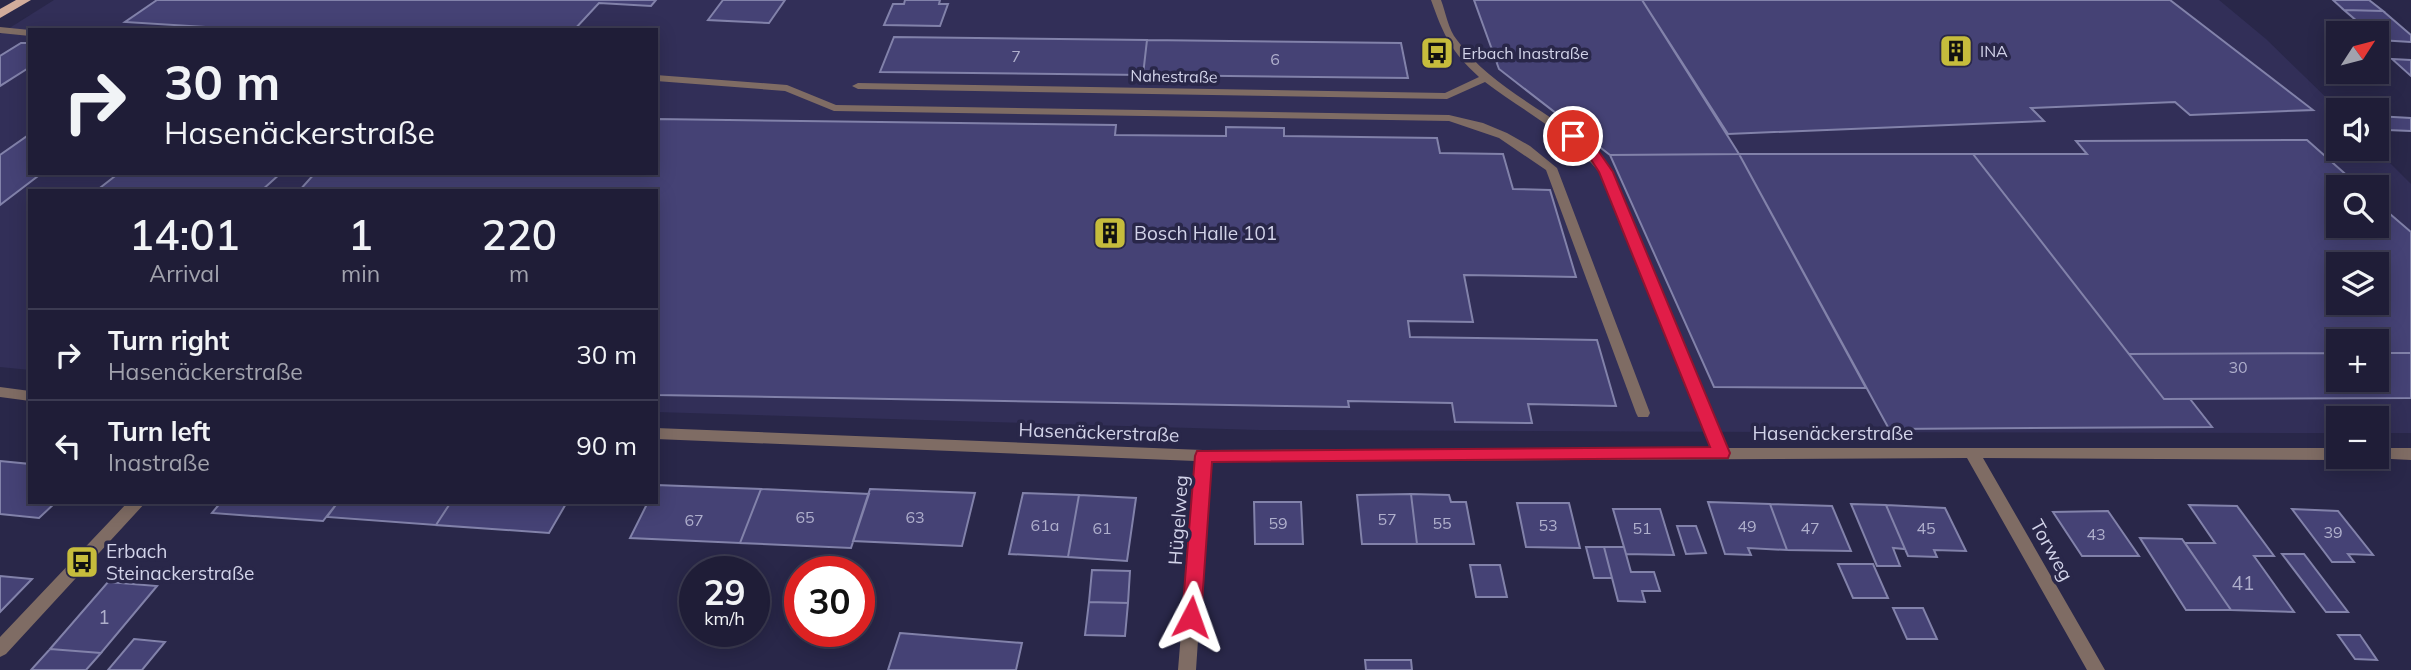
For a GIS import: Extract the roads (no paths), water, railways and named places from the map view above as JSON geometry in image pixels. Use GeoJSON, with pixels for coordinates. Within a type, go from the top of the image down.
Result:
{"type":"FeatureCollection","features":[{"type":"Feature","properties":{"kind":"main road"},"geometry":{"type":"LineString","coordinates":[[0,15],[24,0]]}},
{"type":"Feature","properties":{"kind":"street"},"geometry":{"type":"LineString","coordinates":[[1436,0],[1449,38],[1462,55],[1486,78],[1553,121],[1592,152],[1606,172],[1722,453]]}},
{"type":"Feature","properties":{"kind":"street"},"geometry":{"type":"LineString","coordinates":[[0,30],[28,33]]}},
{"type":"Feature","properties":{"kind":"street"},"geometry":{"type":"LineString","coordinates":[[658,78],[787,88],[834,108],[1449,118],[1490,127],[1525,146],[1551,168],[1643,413]]}},
{"type":"Feature","properties":{"kind":"street","name":"Nahestraße"},"geometry":{"type":"LineString","coordinates":[[858,86],[1447,96],[1486,78]]}},
{"type":"Feature","properties":{"kind":"street"},"geometry":{"type":"LineString","coordinates":[[0,393],[28,396]]}},
{"type":"Feature","properties":{"kind":"street","name":"Hasenäckerstraße"},"geometry":{"type":"LineString","coordinates":[[658,433],[1203,456],[1972,452],[2326,454]]}},
{"type":"Feature","properties":{"kind":"street","name":"Torweg"},"geometry":{"type":"LineString","coordinates":[[1972,452],[2095,670]]}},
{"type":"Feature","properties":{"kind":"street"},"geometry":{"type":"LineString","coordinates":[[2389,454],[2411,454]]}},
{"type":"Feature","properties":{"kind":"street","name":"Hügelweg"},"geometry":{"type":"LineString","coordinates":[[1187,670],[1203,456]]}},
{"type":"Feature","properties":{"kind":"street"},"geometry":{"type":"LineString","coordinates":[[0,649],[136,504]]}},
{"type":"Feature","properties":{"kind":"place","name":"INA"},"geometry":{"type":"Point","coordinates":[1956,51]}},
{"type":"Feature","properties":{"kind":"place","name":"Erbach Inastraße"},"geometry":{"type":"Point","coordinates":[1437,53]}},
{"type":"Feature","properties":{"kind":"place","name":"Bosch Halle 101"},"geometry":{"type":"Point","coordinates":[1110,233]}},
{"type":"Feature","properties":{"kind":"place","name":"Erbach Steinackerstraße"},"geometry":{"type":"Point","coordinates":[82,562]}}]}
